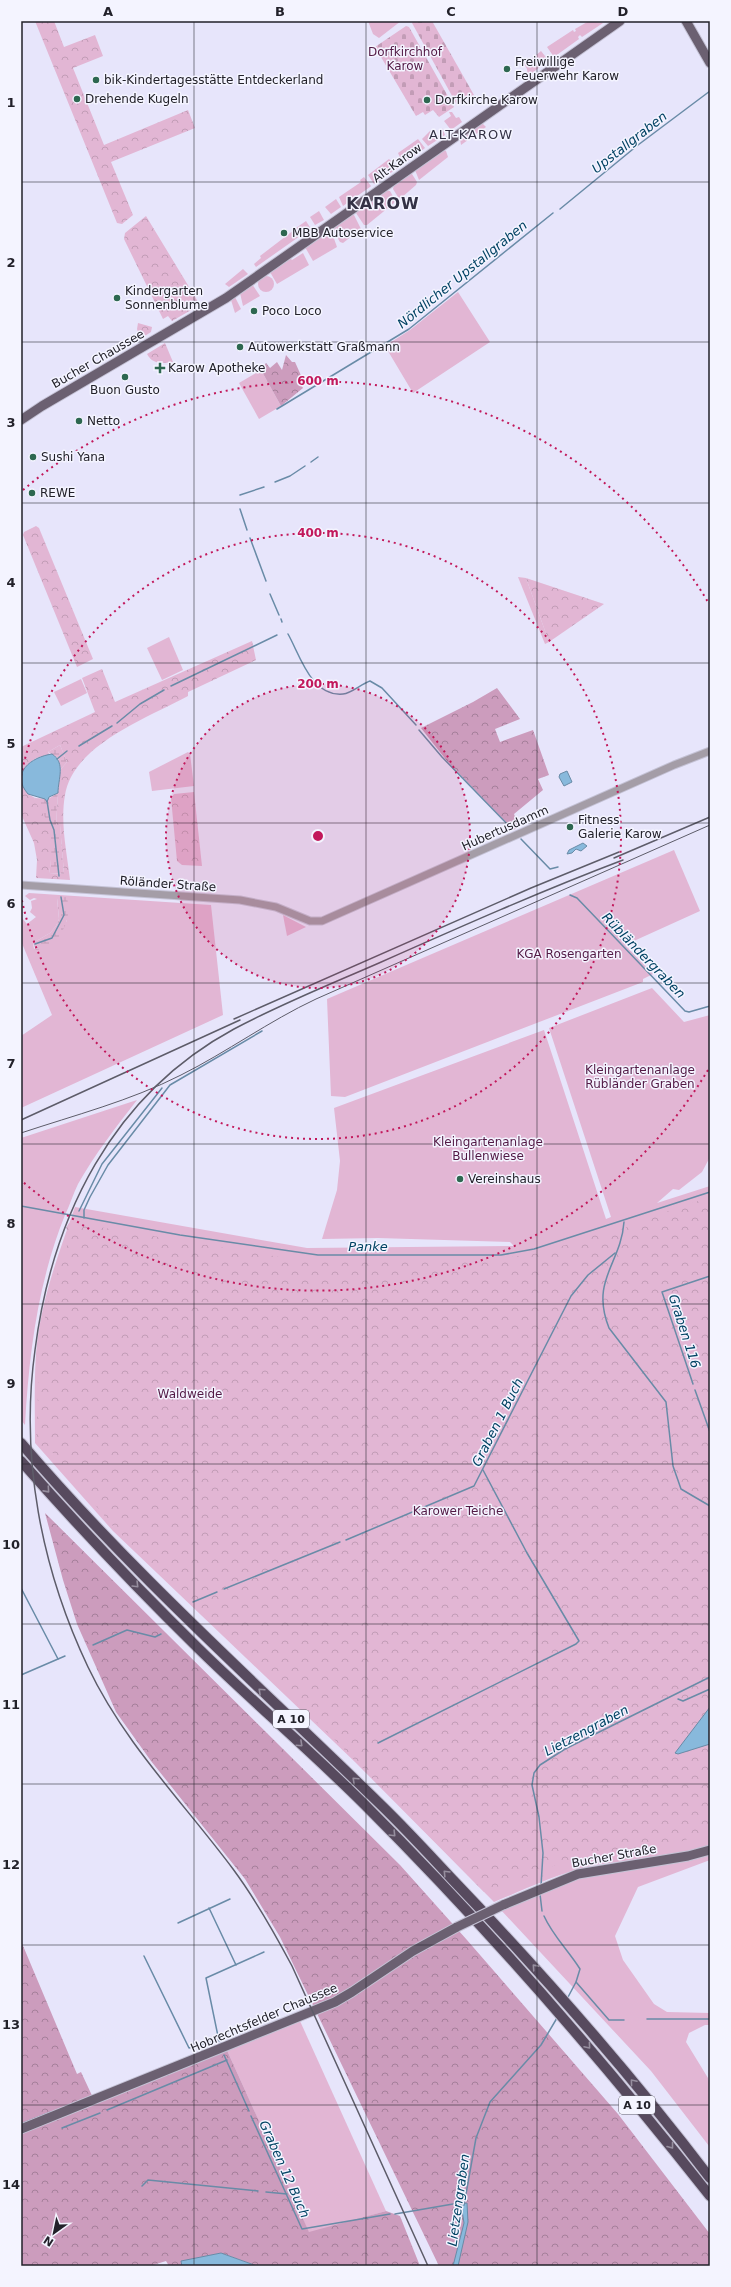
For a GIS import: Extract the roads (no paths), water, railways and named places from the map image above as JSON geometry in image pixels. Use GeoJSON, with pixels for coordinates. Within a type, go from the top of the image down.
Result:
{"type":"FeatureCollection","features":[{"type":"Feature","properties":{"kind":"highway","name":"A 10"},"geometry":{"type":"LineString","coordinates":[[21,1443],[111,1542],[230,1662],[380,1804],[508,1937],[570,2007],[710,2178]]}},
{"type":"Feature","properties":{"kind":"highway","name":"A 10"},"geometry":{"type":"LineString","coordinates":[[21,1461],[104,1553],[194,1643],[364,1804],[498,1942],[563,2016],[710,2196]]}},
{"type":"Feature","properties":{"kind":"main road","name":"Alt-Karow"},"geometry":{"type":"LineString","coordinates":[[166,333],[221,301],[266,271],[620,21]]}},
{"type":"Feature","properties":{"kind":"main road"},"geometry":{"type":"LineString","coordinates":[[686,21],[710,63]]}},
{"type":"Feature","properties":{"kind":"main road","name":"Bucher Chaussee"},"geometry":{"type":"LineString","coordinates":[[21,420],[42,406],[166,333]]}},
{"type":"Feature","properties":{"kind":"main road","name":"Bucher Chaussee"},"geometry":{"type":"LineString","coordinates":[[21,413],[42,406]]}},
{"type":"Feature","properties":{"kind":"main road","name":"Bucher Straße"},"geometry":{"type":"LineString","coordinates":[[504,1905],[540,1888],[578,1874],[599,1869],[674,1858],[710,1850]]}},
{"type":"Feature","properties":{"kind":"main road","name":"Hobrechtsfelder Chaussee"},"geometry":{"type":"LineString","coordinates":[[21,2129],[339,2000],[413,1951],[457,1927],[504,1905]]}},
{"type":"Feature","properties":{"kind":"street","name":"Hubertusdamm"},"geometry":{"type":"LineString","coordinates":[[310,921],[322,921],[333,917],[663,770],[710,751]]}},
{"type":"Feature","properties":{"kind":"street","name":"Röländer Straße"},"geometry":{"type":"LineString","coordinates":[[21,885],[240,900],[276,907],[310,921]]}},
{"type":"Feature","properties":{"kind":"water"},"geometry":{"type":"Polygon","coordinates":[[[52,754],[59,762],[60,777],[58,793],[49,797],[47,802],[45,799],[28,794],[21,779],[25,767],[30,762],[52,754]]]}},
{"type":"Feature","properties":{"kind":"water"},"geometry":{"type":"Polygon","coordinates":[[[567,771],[572,782],[564,786],[559,777],[560,774],[567,771]]]}},
{"type":"Feature","properties":{"kind":"water"},"geometry":{"type":"Polygon","coordinates":[[[583,843],[587,846],[581,851],[576,849],[572,853],[567,854],[569,850],[583,843]]]}},
{"type":"Feature","properties":{"kind":"water"},"geometry":{"type":"Polygon","coordinates":[[[710,1707],[710,1744],[678,1754],[675,1753],[710,1707]]]}},
{"type":"Feature","properties":{"kind":"water"},"geometry":{"type":"Polygon","coordinates":[[[467,2203],[468,2222],[458,2266],[453,2266],[464,2223],[461,2204],[467,2203]]]}},
{"type":"Feature","properties":{"kind":"water"},"geometry":{"type":"Polygon","coordinates":[[[221,2253],[257,2266],[182,2266],[181,2261],[221,2253]]]}},
{"type":"Feature","properties":{"kind":"waterway","name":"Upstallgraben"},"geometry":{"type":"LineString","coordinates":[[560,209],[638,145],[710,91]]}},
{"type":"Feature","properties":{"kind":"waterway","name":"Nördlicher Upstallgraben"},"geometry":{"type":"LineString","coordinates":[[277,409],[409,329],[553,213]]}},
{"type":"Feature","properties":{"kind":"waterway","name":"Nördlicher Upstallgraben"},"geometry":{"type":"LineString","coordinates":[[311,462],[318,457]]}},
{"type":"Feature","properties":{"kind":"waterway","name":"Nördlicher Upstallgraben"},"geometry":{"type":"LineString","coordinates":[[275,482],[290,476],[305,466]]}},
{"type":"Feature","properties":{"kind":"waterway","name":"Nördlicher Upstallgraben"},"geometry":{"type":"LineString","coordinates":[[240,495],[264,487]]}},
{"type":"Feature","properties":{"kind":"waterway","name":"Nördlicher Upstallgraben"},"geometry":{"type":"LineString","coordinates":[[240,509],[247,530]]}},
{"type":"Feature","properties":{"kind":"waterway","name":"Nördlicher Upstallgraben"},"geometry":{"type":"LineString","coordinates":[[250,538],[266,581]]}},
{"type":"Feature","properties":{"kind":"waterway","name":"Nördlicher Upstallgraben"},"geometry":{"type":"LineString","coordinates":[[270,594],[279,615]]}},
{"type":"Feature","properties":{"kind":"waterway","name":"Rübländergraben"},"geometry":{"type":"LineString","coordinates":[[288,634],[308,673],[323,689],[332,693],[343,694],[350,692],[370,681],[382,688],[416,725]]}},
{"type":"Feature","properties":{"kind":"waterway","name":"Rübländergraben"},"geometry":{"type":"LineString","coordinates":[[171,686],[277,635]]}},
{"type":"Feature","properties":{"kind":"waterway","name":"Rübländergraben"},"geometry":{"type":"LineString","coordinates":[[117,723],[140,704],[164,690]]}},
{"type":"Feature","properties":{"kind":"waterway"},"geometry":{"type":"LineString","coordinates":[[79,746],[112,726]]}},
{"type":"Feature","properties":{"kind":"waterway","name":"Rübländergraben"},"geometry":{"type":"LineString","coordinates":[[419,730],[442,757],[511,828]]}},
{"type":"Feature","properties":{"kind":"waterway"},"geometry":{"type":"LineString","coordinates":[[57,759],[67,751]]}},
{"type":"Feature","properties":{"kind":"waterway"},"geometry":{"type":"LineString","coordinates":[[47,801],[50,820],[54,830],[59,876]]}},
{"type":"Feature","properties":{"kind":"waterway","name":"Rübländergraben"},"geometry":{"type":"LineString","coordinates":[[521,839],[550,869],[558,867]]}},
{"type":"Feature","properties":{"kind":"waterway","name":"Rübländergraben"},"geometry":{"type":"LineString","coordinates":[[570,895],[577,898],[685,1011],[689,1012],[710,1006]]}},
{"type":"Feature","properties":{"kind":"waterway"},"geometry":{"type":"LineString","coordinates":[[35,944],[52,938],[64,915],[61,897]]}},
{"type":"Feature","properties":{"kind":"waterway"},"geometry":{"type":"LineString","coordinates":[[84,1218],[84,1210],[108,1165],[170,1085],[262,1031]]}},
{"type":"Feature","properties":{"kind":"waterway"},"geometry":{"type":"LineString","coordinates":[[79,1211],[102,1164],[162,1088]]}},
{"type":"Feature","properties":{"kind":"waterway","name":"Panke"},"geometry":{"type":"LineString","coordinates":[[21,1206],[180,1235],[318,1255],[501,1255],[534,1249],[710,1192]]}},
{"type":"Feature","properties":{"kind":"waterway","name":"Lietzengraben"},"geometry":{"type":"LineString","coordinates":[[624,1222],[622,1237],[608,1273],[603,1297],[604,1311],[609,1328],[666,1402],[673,1466],[681,1489],[710,1506]]}},
{"type":"Feature","properties":{"kind":"waterway","name":"Graben 1 Buch"},"geometry":{"type":"LineString","coordinates":[[346,1540],[474,1486],[571,1296],[588,1275],[615,1253]]}},
{"type":"Feature","properties":{"kind":"waterway","name":"Graben 116"},"geometry":{"type":"LineString","coordinates":[[693,1384],[662,1292],[710,1276]]}},
{"type":"Feature","properties":{"kind":"waterway"},"geometry":{"type":"LineString","coordinates":[[695,1390],[710,1432]]}},
{"type":"Feature","properties":{"kind":"waterway"},"geometry":{"type":"LineString","coordinates":[[378,1743],[576,1644],[579,1641],[527,1553],[483,1470]]}},
{"type":"Feature","properties":{"kind":"waterway","name":"Graben 1 Buch"},"geometry":{"type":"LineString","coordinates":[[224,1589],[340,1542]]}},
{"type":"Feature","properties":{"kind":"waterway"},"geometry":{"type":"LineString","coordinates":[[21,1588],[58,1659]]}},
{"type":"Feature","properties":{"kind":"waterway","name":"Graben 1 Buch"},"geometry":{"type":"LineString","coordinates":[[193,1602],[217,1592]]}},
{"type":"Feature","properties":{"kind":"waterway","name":"Graben 1 Buch"},"geometry":{"type":"LineString","coordinates":[[93,1645],[127,1630],[155,1637],[161,1634]]}},
{"type":"Feature","properties":{"kind":"waterway","name":"Graben 1 Buch"},"geometry":{"type":"LineString","coordinates":[[21,1675],[65,1656]]}},
{"type":"Feature","properties":{"kind":"waterway","name":"Lietzengraben"},"geometry":{"type":"LineString","coordinates":[[541,1886],[543,1853],[539,1817],[532,1785],[534,1773],[540,1765],[565,1749],[710,1677]]}},
{"type":"Feature","properties":{"kind":"waterway"},"geometry":{"type":"LineString","coordinates":[[678,1699],[683,1701],[710,1689]]}},
{"type":"Feature","properties":{"kind":"waterway","name":"Lietzengraben"},"geometry":{"type":"LineString","coordinates":[[540,1894],[542,1911]]}},
{"type":"Feature","properties":{"kind":"waterway"},"geometry":{"type":"LineString","coordinates":[[178,1923],[230,1899]]}},
{"type":"Feature","properties":{"kind":"waterway"},"geometry":{"type":"LineString","coordinates":[[209,1908],[236,1965]]}},
{"type":"Feature","properties":{"kind":"waterway","name":"Lietzengraben"},"geometry":{"type":"LineString","coordinates":[[544,1916],[552,1930],[580,1969],[576,1982],[567,1999]]}},
{"type":"Feature","properties":{"kind":"waterway","name":"Graben 12 Buch"},"geometry":{"type":"LineString","coordinates":[[219,2041],[206,1978],[264,1952]]}},
{"type":"Feature","properties":{"kind":"waterway"},"geometry":{"type":"LineString","coordinates":[[144,1956],[189,2048],[218,2040]]}},
{"type":"Feature","properties":{"kind":"waterway"},"geometry":{"type":"LineString","coordinates":[[576,1982],[609,2020],[624,2020]]}},
{"type":"Feature","properties":{"kind":"waterway","name":"Lietzengraben"},"geometry":{"type":"LineString","coordinates":[[464,2205],[476,2138],[490,2102],[541,2045],[557,2018]]}},
{"type":"Feature","properties":{"kind":"waterway"},"geometry":{"type":"LineString","coordinates":[[647,2019],[710,2019]]}},
{"type":"Feature","properties":{"kind":"waterway","name":"Graben 12 Buch"},"geometry":{"type":"LineString","coordinates":[[224,2055],[249,2111]]}},
{"type":"Feature","properties":{"kind":"waterway"},"geometry":{"type":"LineString","coordinates":[[107,2110],[227,2060]]}},
{"type":"Feature","properties":{"kind":"waterway"},"geometry":{"type":"LineString","coordinates":[[21,2124],[51,2112]]}},
{"type":"Feature","properties":{"kind":"waterway"},"geometry":{"type":"LineString","coordinates":[[62,2128],[100,2113]]}},
{"type":"Feature","properties":{"kind":"waterway","name":"Graben 12 Buch"},"geometry":{"type":"LineString","coordinates":[[251,2116],[302,2229],[390,2214]]}},
{"type":"Feature","properties":{"kind":"waterway"},"geometry":{"type":"LineString","coordinates":[[142,2186],[148,2180],[258,2191]]}},
{"type":"Feature","properties":{"kind":"waterway"},"geometry":{"type":"LineString","coordinates":[[266,2192],[287,2194]]}},
{"type":"Feature","properties":{"kind":"waterway"},"geometry":{"type":"LineString","coordinates":[[395,2214],[453,2204]]}},
{"type":"Feature","properties":{"kind":"tram line"},"geometry":{"type":"LineString","coordinates":[[21,1133],[102,1107],[162,1084],[215,1057],[282,1017],[316,999],[710,825]]}},
{"type":"Feature","properties":{"kind":"railway"},"geometry":{"type":"LineString","coordinates":[[614,858],[710,817]]}},
{"type":"Feature","properties":{"kind":"railway"},"geometry":{"type":"LineString","coordinates":[[234,1019],[531,888],[619,852]]}},
{"type":"Feature","properties":{"kind":"railway"},"geometry":{"type":"LineString","coordinates":[[428,2266],[292,1966],[257,1904],[214,1844],[137,1747],[103,1695],[88,1667],[58,1591],[38,1512],[30,1431],[31,1391],[35,1350],[43,1301],[56,1253],[73,1207],[95,1164],[122,1125],[154,1088],[191,1056],[234,1029],[288,1003],[501,910],[623,860]]}},
{"type":"Feature","properties":{"kind":"railway"},"geometry":{"type":"LineString","coordinates":[[21,1120],[240,1020]]}},
{"type":"Feature","properties":{"kind":"place","name":"Freiwillige Feuerwehr Karow"},"geometry":{"type":"Point","coordinates":[507,69]}},
{"type":"Feature","properties":{"kind":"place","name":"bik-Kindertagesstätte Entdeckerland"},"geometry":{"type":"Point","coordinates":[96,80]}},
{"type":"Feature","properties":{"kind":"place","name":"Drehende Kugeln"},"geometry":{"type":"Point","coordinates":[77,99]}},
{"type":"Feature","properties":{"kind":"place","name":"Dorfkirche Karow"},"geometry":{"type":"Point","coordinates":[427,100]}},
{"type":"Feature","properties":{"kind":"place","name":"MBB Autoservice"},"geometry":{"type":"Point","coordinates":[284,233]}},
{"type":"Feature","properties":{"kind":"place","name":"Kindergarten Sonnenblume"},"geometry":{"type":"Point","coordinates":[117,298]}},
{"type":"Feature","properties":{"kind":"place","name":"Poco Loco"},"geometry":{"type":"Point","coordinates":[254,311]}},
{"type":"Feature","properties":{"kind":"place","name":"Autowerkstatt Graßmann"},"geometry":{"type":"Point","coordinates":[240,347]}},
{"type":"Feature","properties":{"kind":"place","name":"Karow Apotheke"},"geometry":{"type":"Point","coordinates":[160,368]}},
{"type":"Feature","properties":{"kind":"place","name":"Buon Gusto"},"geometry":{"type":"Point","coordinates":[125,377]}},
{"type":"Feature","properties":{"kind":"place","name":"Netto"},"geometry":{"type":"Point","coordinates":[79,421]}},
{"type":"Feature","properties":{"kind":"place","name":"Sushi Yana"},"geometry":{"type":"Point","coordinates":[33,457]}},
{"type":"Feature","properties":{"kind":"place","name":"REWE"},"geometry":{"type":"Point","coordinates":[32,493]}},
{"type":"Feature","properties":{"kind":"place","name":"Fitness Galerie Karow"},"geometry":{"type":"Point","coordinates":[570,827]}},
{"type":"Feature","properties":{"kind":"place","name":"Vereinshaus"},"geometry":{"type":"Point","coordinates":[460,1179]}},
{"type":"Feature","properties":{"kind":"district","name":"ALT-KAROW"},"geometry":{"type":"Point","coordinates":[471,134]}},
{"type":"Feature","properties":{"kind":"district","name":"KAROW"},"geometry":{"type":"Point","coordinates":[383,203]}},
{"type":"Feature","properties":{"kind":"park label","name":"Dorfkirchhof Karow"},"geometry":{"type":"Point","coordinates":[405,59]}},
{"type":"Feature","properties":{"kind":"park label","name":"KGA Rosengarten"},"geometry":{"type":"Point","coordinates":[569,954]}},
{"type":"Feature","properties":{"kind":"park label","name":"Kleingartenanlage Rübländer Graben"},"geometry":{"type":"Point","coordinates":[640,1077]}},
{"type":"Feature","properties":{"kind":"park label","name":"Kleingartenanlage Bullenwiese"},"geometry":{"type":"Point","coordinates":[488,1149]}},
{"type":"Feature","properties":{"kind":"park label","name":"Waldweide"},"geometry":{"type":"Point","coordinates":[190,1394]}},
{"type":"Feature","properties":{"kind":"park label","name":"Karower Teiche"},"geometry":{"type":"Point","coordinates":[458,1511]}}]}
